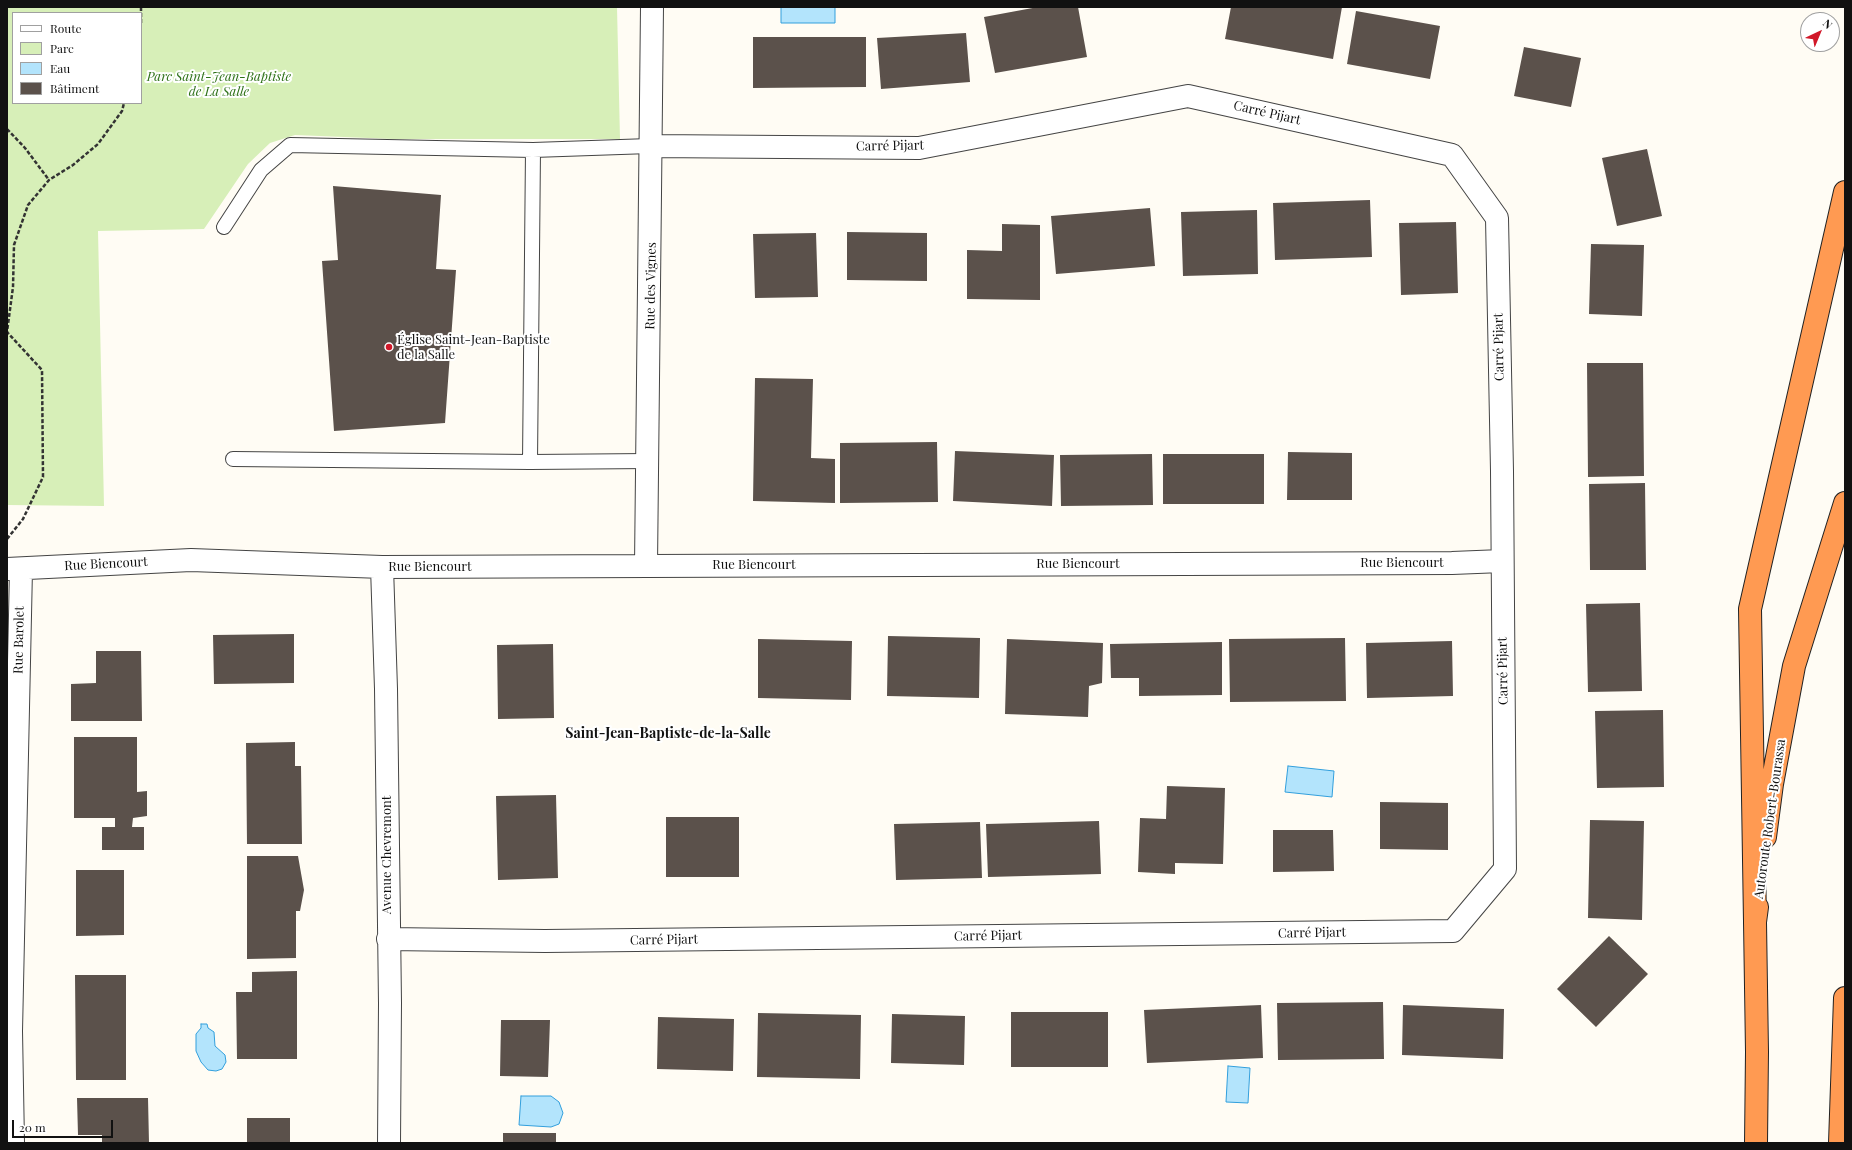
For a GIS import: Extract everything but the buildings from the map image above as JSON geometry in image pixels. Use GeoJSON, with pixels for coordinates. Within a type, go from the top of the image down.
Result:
{"type":"FeatureCollection","features":[{"type":"Feature","properties":{"kind":"highway"},"geometry":{"type":"LineString","coordinates":[[1755,922],[1750,609],[1845,192]]}},
{"type":"Feature","properties":{"kind":"highway","name":"Autoroute Robert-Bourassa"},"geometry":{"type":"LineString","coordinates":[[1756,1143],[1757,1052],[1755,922],[1772,784],[1794,666],[1845,503]]}},
{"type":"Feature","properties":{"kind":"highway"},"geometry":{"type":"LineString","coordinates":[[1845,998],[1845,1007]]}},
{"type":"Feature","properties":{"kind":"highway"},"geometry":{"type":"LineString","coordinates":[[1840,1143],[1845,1003]]}},
{"type":"Feature","properties":{"kind":"street","name":"Rue des Vignes"},"geometry":{"type":"LineString","coordinates":[[646,565],[649,461],[652,189],[650,146],[652,7]]}},
{"type":"Feature","properties":{"kind":"street","name":"Carré Pijart"},"geometry":{"type":"LineString","coordinates":[[388,939],[545,941],[1453,931],[1505,869],[1502,464],[1496,218],[1452,155],[1188,96],[918,148],[650,146]]}},
{"type":"Feature","properties":{"kind":"street","name":"Rue Biencourt"},"geometry":{"type":"LineString","coordinates":[[14,569],[191,560],[382,567],[1452,563],[1502,561]]}},
{"type":"Feature","properties":{"kind":"street","name":"Avenue Chevremont"},"geometry":{"type":"LineString","coordinates":[[382,567],[386,689],[390,1003],[389,1143]]}},
{"type":"Feature","properties":{"kind":"street","name":"Rue Barolet"},"geometry":{"type":"LineString","coordinates":[[13,1143],[11,1031],[14,569]]}},
{"type":"Feature","properties":{"kind":"lane"},"geometry":{"type":"LineString","coordinates":[[224,227],[261,170],[290,145],[533,150],[650,146]]}},
{"type":"Feature","properties":{"kind":"lane"},"geometry":{"type":"LineString","coordinates":[[530,462],[533,150]]}},
{"type":"Feature","properties":{"kind":"lane"},"geometry":{"type":"LineString","coordinates":[[233,459],[530,462],[649,461]]}},
{"type":"Feature","properties":{"kind":"path"},"geometry":{"type":"LineString","coordinates":[[7,539],[23,519],[43,477],[42,370],[7,332],[13,286],[14,245],[28,205],[49,180],[73,165],[98,144],[122,111],[124,104]]}},
{"type":"Feature","properties":{"kind":"path"},"geometry":{"type":"LineString","coordinates":[[7,129],[25,148],[49,180]]}},
{"type":"Feature","properties":{"kind":"green space","name":"Parc Saint-Jean-Baptiste de La Salle"},"geometry":{"type":"Polygon","coordinates":[[[7,7],[617,7],[620,139],[393,139],[295,135],[270,143],[248,164],[204,229],[98,231],[104,506],[7,505],[7,7]]]}},
{"type":"Feature","properties":{"kind":"water"},"geometry":{"type":"Polygon","coordinates":[[[781,7],[835,7],[835,23],[781,23],[781,7]]]}},
{"type":"Feature","properties":{"kind":"water"},"geometry":{"type":"Polygon","coordinates":[[[1288,766],[1334,771],[1332,797],[1285,792],[1288,766]]]}},
{"type":"Feature","properties":{"kind":"water"},"geometry":{"type":"Polygon","coordinates":[[[201,1024],[207,1024],[208,1028],[214,1032],[215,1046],[225,1055],[226,1062],[222,1069],[216,1071],[208,1070],[201,1062],[196,1051],[196,1034],[201,1028],[201,1024]]]}},
{"type":"Feature","properties":{"kind":"water"},"geometry":{"type":"Polygon","coordinates":[[[1228,1066],[1250,1068],[1248,1103],[1226,1102],[1228,1066]]]}},
{"type":"Feature","properties":{"kind":"water"},"geometry":{"type":"Polygon","coordinates":[[[521,1096],[551,1096],[559,1102],[563,1113],[559,1124],[551,1127],[519,1125],[521,1096]]]}},
{"type":"Feature","properties":{"kind":"place","name":"Église Saint-Jean-Baptiste de la Salle"},"geometry":{"type":"Point","coordinates":[389,347]}},
{"type":"Feature","properties":{"kind":"district","name":"Saint-Jean-Baptiste-de-la-Salle"},"geometry":{"type":"Point","coordinates":[668,734]}}]}
